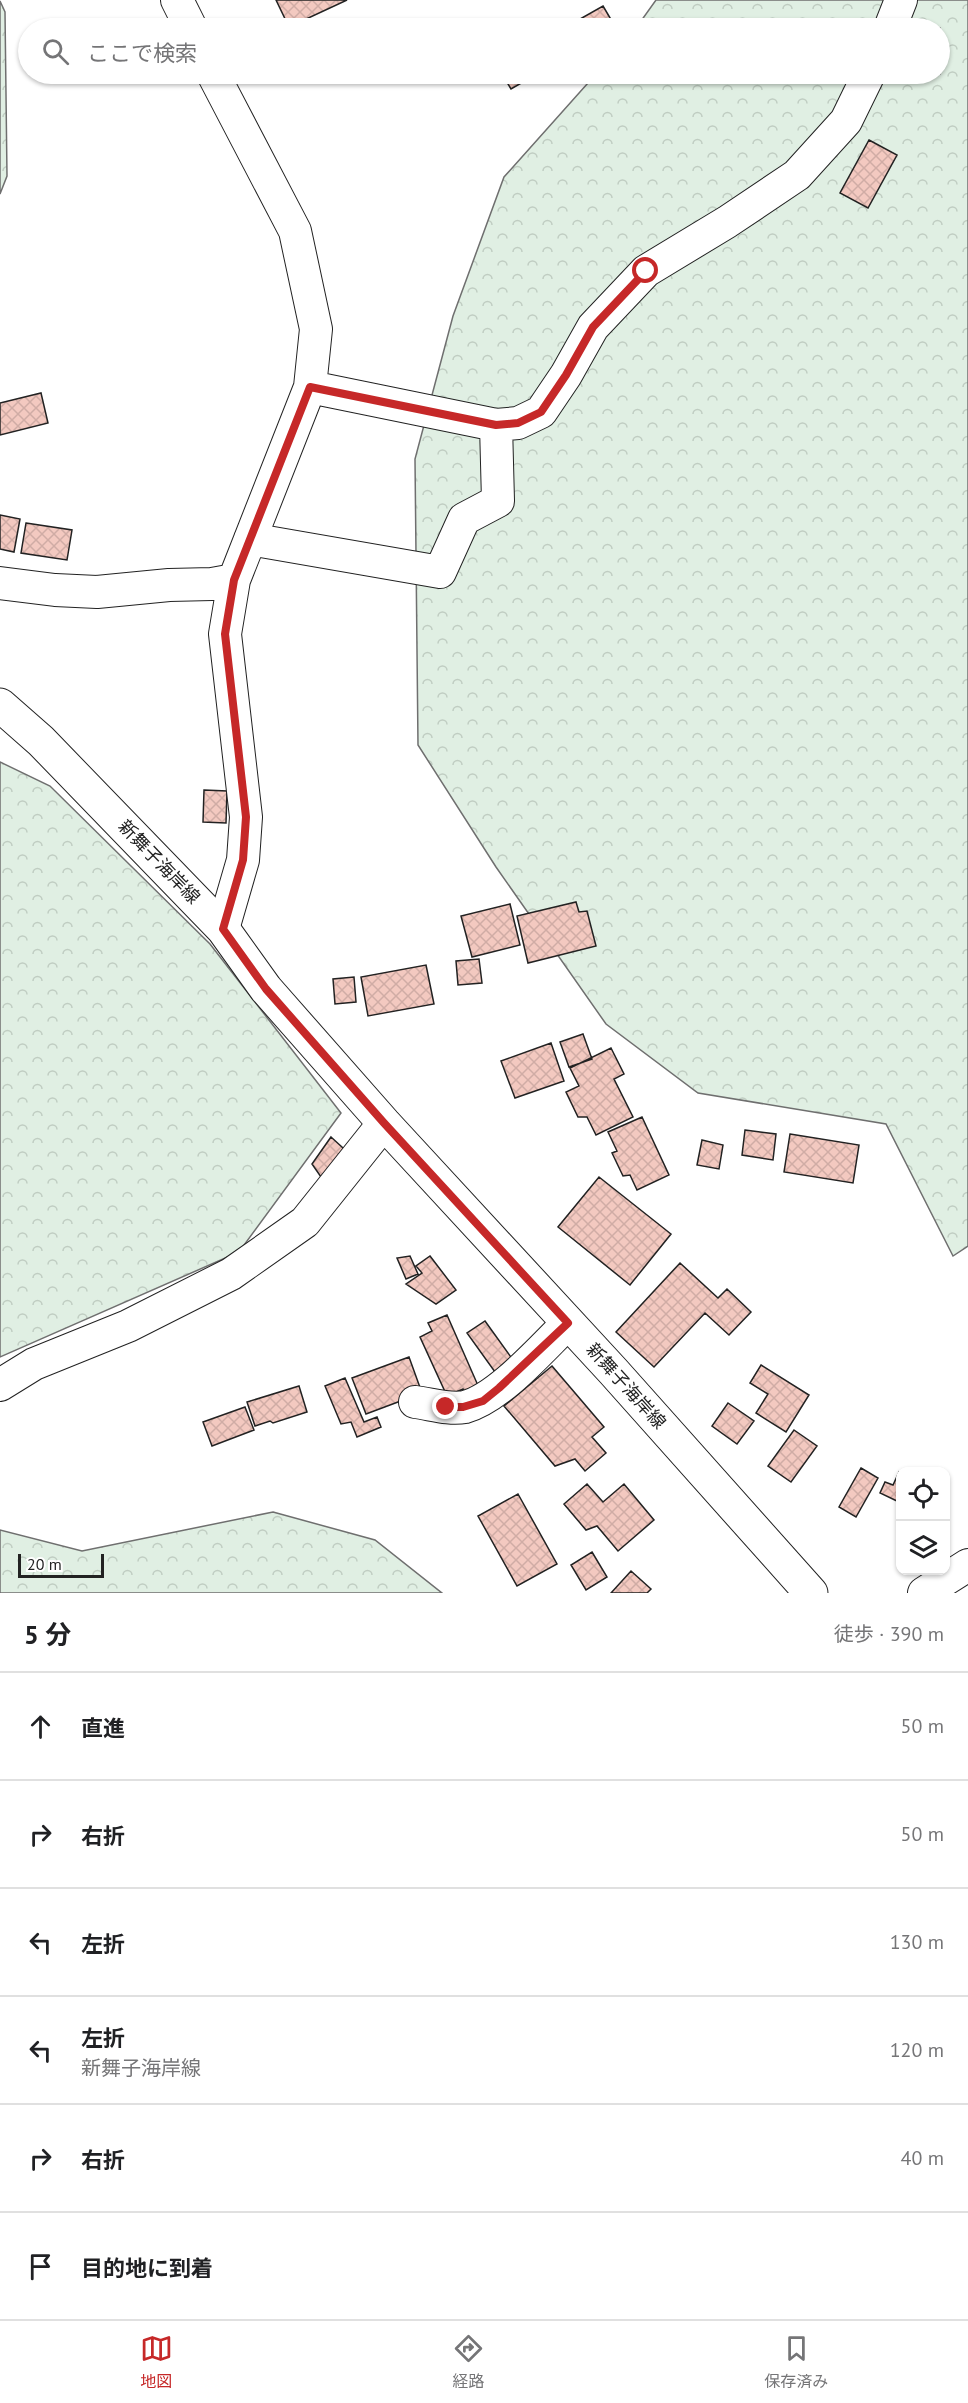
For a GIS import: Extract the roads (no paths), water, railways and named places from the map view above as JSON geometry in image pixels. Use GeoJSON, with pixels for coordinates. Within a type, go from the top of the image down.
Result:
{"type":"FeatureCollection","features":[{"type":"Feature","properties":{"kind":"main road","name":"新舞子海岸線"},"geometry":{"type":"LineString","coordinates":[[0,705],[41,741],[223,929],[266,989],[384,1123],[811,1593]]}},
{"type":"Feature","properties":{"kind":"street"},"geometry":{"type":"LineString","coordinates":[[177,0],[186,18]]}},
{"type":"Feature","properties":{"kind":"street"},"geometry":{"type":"LineString","coordinates":[[894,18],[901,0]]}},
{"type":"Feature","properties":{"kind":"street"},"geometry":{"type":"LineString","coordinates":[[218,84],[295,231],[316,329],[310,387],[234,580],[225,634],[246,817],[243,860],[223,929]]}},
{"type":"Feature","properties":{"kind":"street"},"geometry":{"type":"LineString","coordinates":[[310,387],[496,425],[518,423],[541,412],[566,375],[593,327],[646,271],[727,222],[796,175],[846,121],[864,84]]}},
{"type":"Feature","properties":{"kind":"street"},"geometry":{"type":"LineString","coordinates":[[250,539],[440,572],[464,519],[498,501],[496,425]]}},
{"type":"Feature","properties":{"kind":"street"},"geometry":{"type":"LineString","coordinates":[[0,583],[55,590],[97,592],[169,585],[212,584],[234,580]]}},
{"type":"Feature","properties":{"kind":"street"},"geometry":{"type":"LineString","coordinates":[[0,1385],[34,1364],[128,1326],[231,1274],[305,1222],[384,1123]]}},
{"type":"Feature","properties":{"kind":"street"},"geometry":{"type":"LineString","coordinates":[[415,1402],[463,1407],[483,1401],[568,1323]]}},
{"type":"Feature","properties":{"kind":"street"},"geometry":{"type":"LineString","coordinates":[[924,1593],[968,1565]]}}]}
